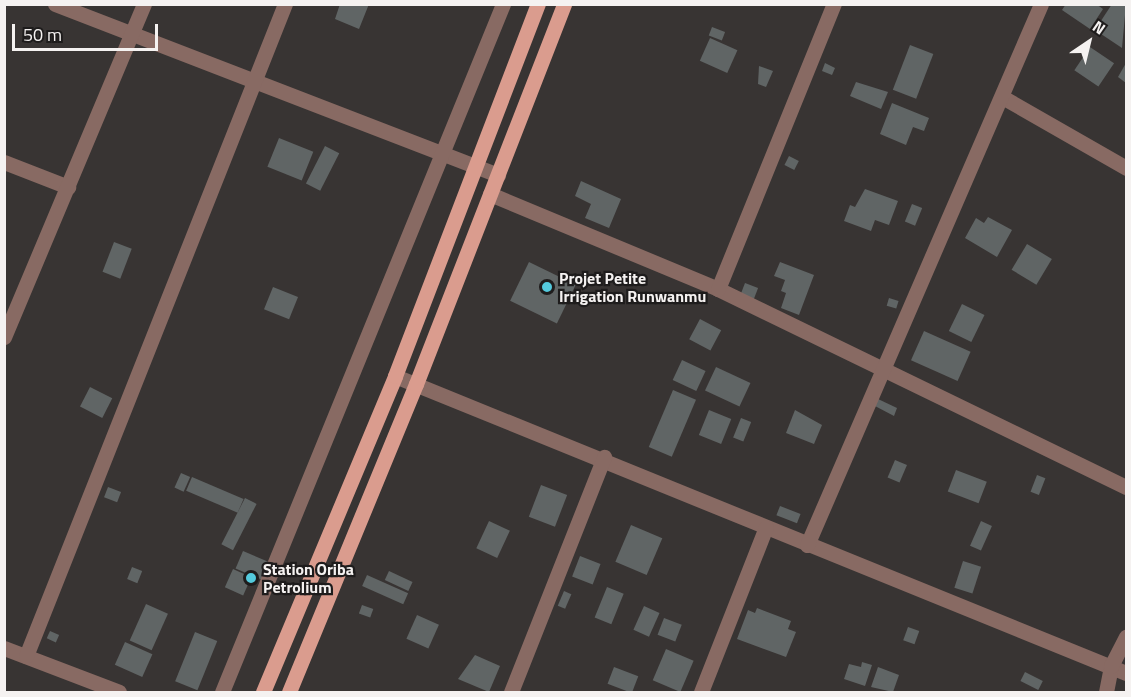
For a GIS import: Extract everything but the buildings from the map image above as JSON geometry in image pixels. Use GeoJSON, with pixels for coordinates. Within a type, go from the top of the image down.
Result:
{"type":"FeatureCollection","features":[{"type":"Feature","properties":{"kind":"main road"},"geometry":{"type":"LineString","coordinates":[[263,693],[395,376],[538,4]]}},
{"type":"Feature","properties":{"kind":"main road"},"geometry":{"type":"LineString","coordinates":[[289,693],[416,384],[564,4]]}},
{"type":"Feature","properties":{"kind":"street"},"geometry":{"type":"LineString","coordinates":[[55,4],[498,175]]}},
{"type":"Feature","properties":{"kind":"street"},"geometry":{"type":"LineString","coordinates":[[4,337],[144,4]]}},
{"type":"Feature","properties":{"kind":"street"},"geometry":{"type":"LineString","coordinates":[[26,656],[285,4]]}},
{"type":"Feature","properties":{"kind":"street"},"geometry":{"type":"LineString","coordinates":[[222,693],[503,4]]}},
{"type":"Feature","properties":{"kind":"street"},"geometry":{"type":"LineString","coordinates":[[718,289],[834,4]]}},
{"type":"Feature","properties":{"kind":"street"},"geometry":{"type":"LineString","coordinates":[[807,544],[1004,98],[1041,4]]}},
{"type":"Feature","properties":{"kind":"street"},"geometry":{"type":"LineString","coordinates":[[1004,98],[1126,168]]}},
{"type":"Feature","properties":{"kind":"street"},"geometry":{"type":"LineString","coordinates":[[4,162],[68,187]]}},
{"type":"Feature","properties":{"kind":"street"},"geometry":{"type":"LineString","coordinates":[[490,194],[718,289],[885,368],[1126,487]]}},
{"type":"Feature","properties":{"kind":"street"},"geometry":{"type":"LineString","coordinates":[[395,376],[604,457],[807,544],[1126,673]]}},
{"type":"Feature","properties":{"kind":"street"},"geometry":{"type":"LineString","coordinates":[[512,693],[604,457]]}},
{"type":"Feature","properties":{"kind":"street"},"geometry":{"type":"LineString","coordinates":[[701,693],[766,527]]}},
{"type":"Feature","properties":{"kind":"street"},"geometry":{"type":"LineString","coordinates":[[1106,693],[1111,666],[1126,637]]}},
{"type":"Feature","properties":{"kind":"street"},"geometry":{"type":"LineString","coordinates":[[4,648],[119,693]]}},
{"type":"Feature","properties":{"kind":"place","name":"Projet Petite Irrigation Runwanmu"},"geometry":{"type":"Point","coordinates":[547,287]}},
{"type":"Feature","properties":{"kind":"place","name":"Station Oriba Petrolium"},"geometry":{"type":"Point","coordinates":[251,578]}}]}
